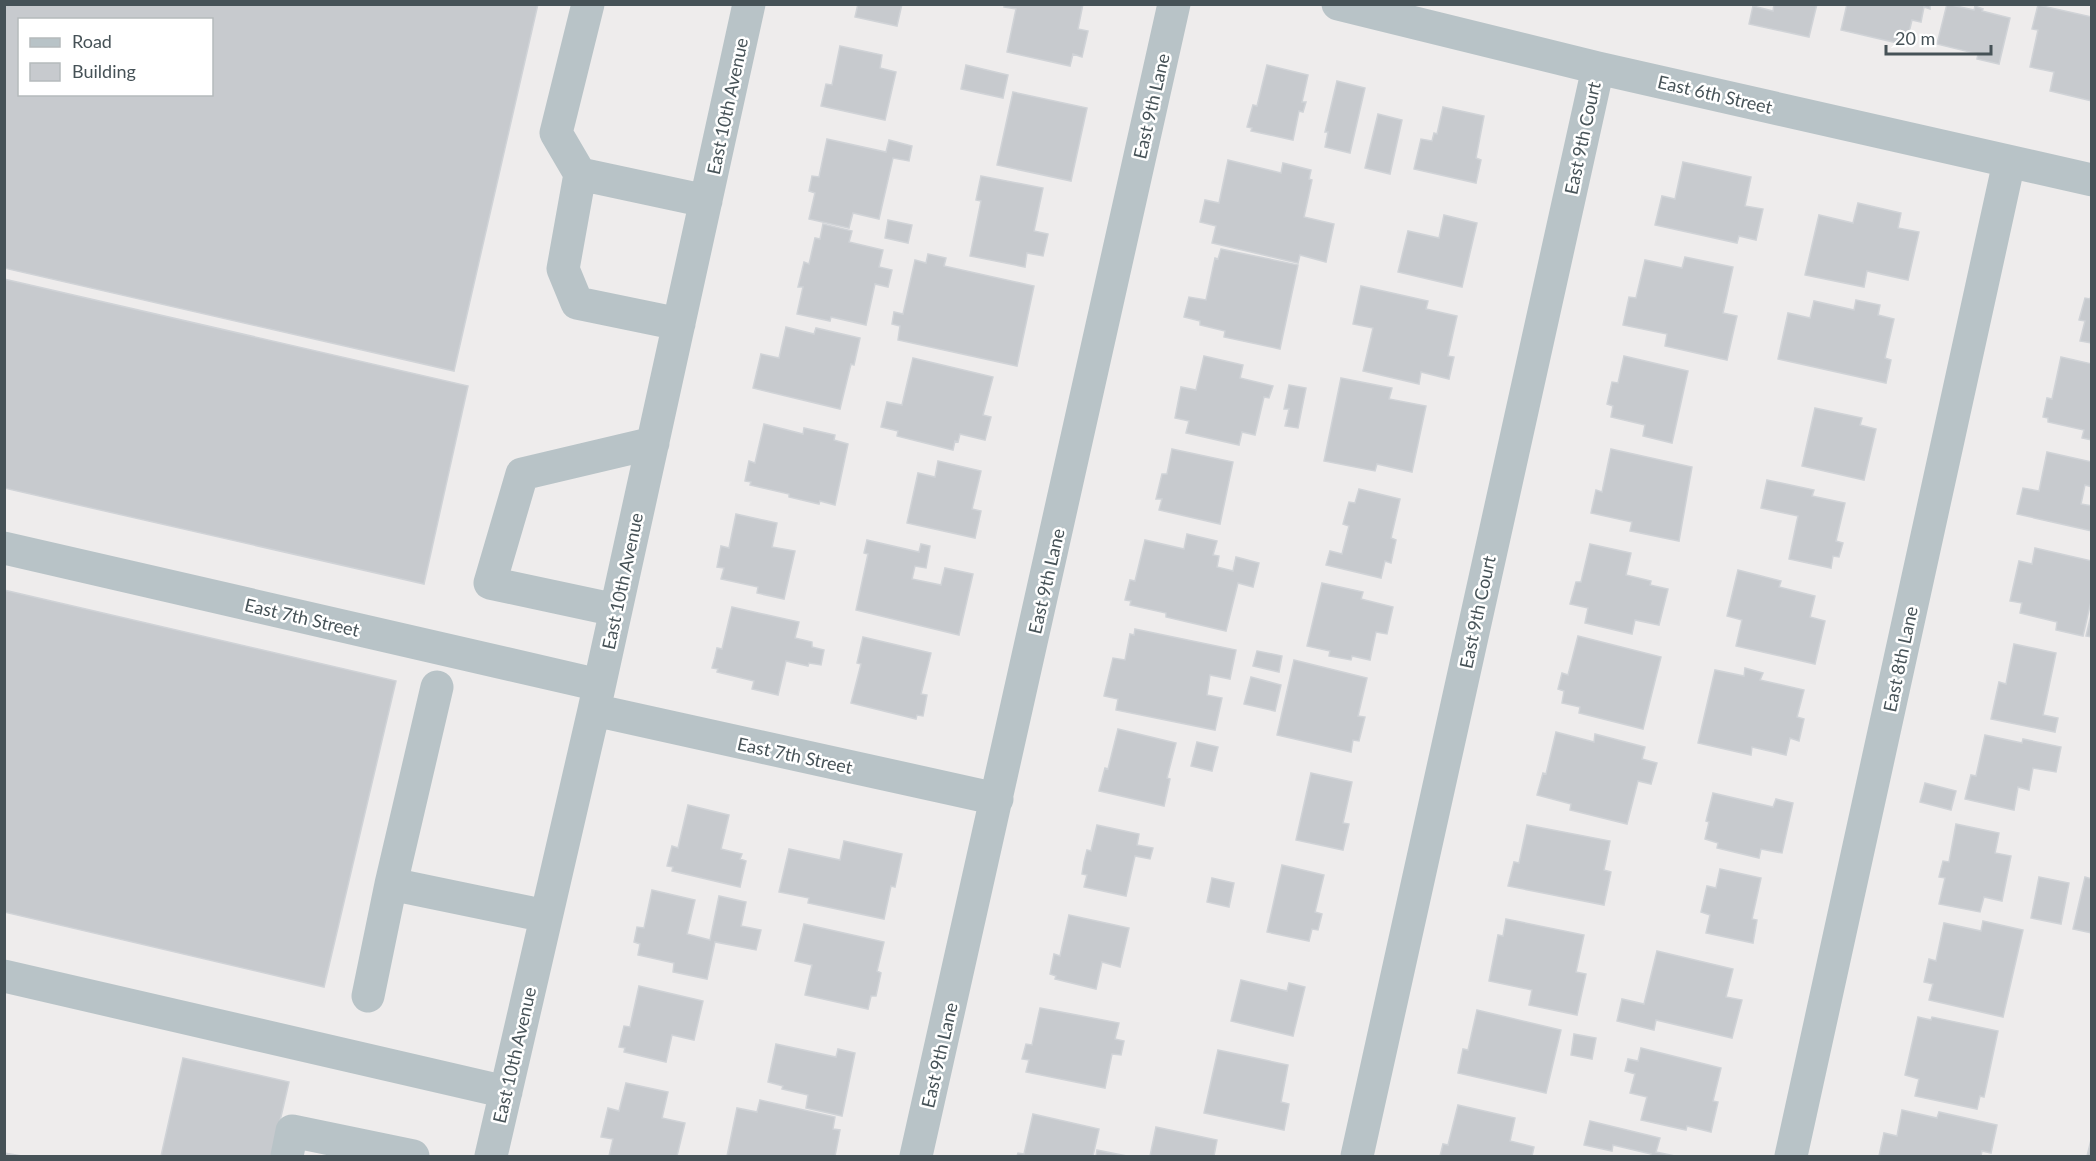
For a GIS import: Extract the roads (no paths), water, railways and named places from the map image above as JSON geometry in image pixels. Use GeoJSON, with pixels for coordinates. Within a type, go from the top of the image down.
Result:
{"type":"FeatureCollection","features":[{"type":"Feature","properties":{"kind":"street"},"geometry":{"type":"LineString","coordinates":[[588,4],[556,133],[580,174],[563,269],[577,303],[679,324]]}},
{"type":"Feature","properties":{"kind":"street","name":"East 10th Avenue"},"geometry":{"type":"LineString","coordinates":[[490,1156],[597,698],[749,4]]}},
{"type":"Feature","properties":{"kind":"street","name":"East 9th Lane"},"geometry":{"type":"LineString","coordinates":[[916,1156],[1174,4]]}},
{"type":"Feature","properties":{"kind":"street","name":"East 6th Street"},"geometry":{"type":"LineString","coordinates":[[1338,4],[1598,68],[2091,180]]}},
{"type":"Feature","properties":{"kind":"street","name":"East 9th Court"},"geometry":{"type":"LineString","coordinates":[[1357,1156],[1598,68]]}},
{"type":"Feature","properties":{"kind":"street","name":"East 8th Lane"},"geometry":{"type":"LineString","coordinates":[[1791,1156],[2009,162]]}},
{"type":"Feature","properties":{"kind":"street"},"geometry":{"type":"LineString","coordinates":[[580,174],[706,201]]}},
{"type":"Feature","properties":{"kind":"street"},"geometry":{"type":"LineString","coordinates":[[616,610],[490,584],[522,474],[653,443]]}},
{"type":"Feature","properties":{"kind":"street","name":"East 7th Street"},"geometry":{"type":"LineString","coordinates":[[4,548],[997,799]]}},
{"type":"Feature","properties":{"kind":"street"},"geometry":{"type":"LineString","coordinates":[[368,996],[391,884],[437,687]]}},
{"type":"Feature","properties":{"kind":"street"},"geometry":{"type":"LineString","coordinates":[[391,884],[546,916]]}},
{"type":"Feature","properties":{"kind":"street"},"geometry":{"type":"LineString","coordinates":[[4,976],[506,1092]]}},
{"type":"Feature","properties":{"kind":"street"},"geometry":{"type":"LineString","coordinates":[[287,1156],[292,1131],[413,1156]]}}]}
